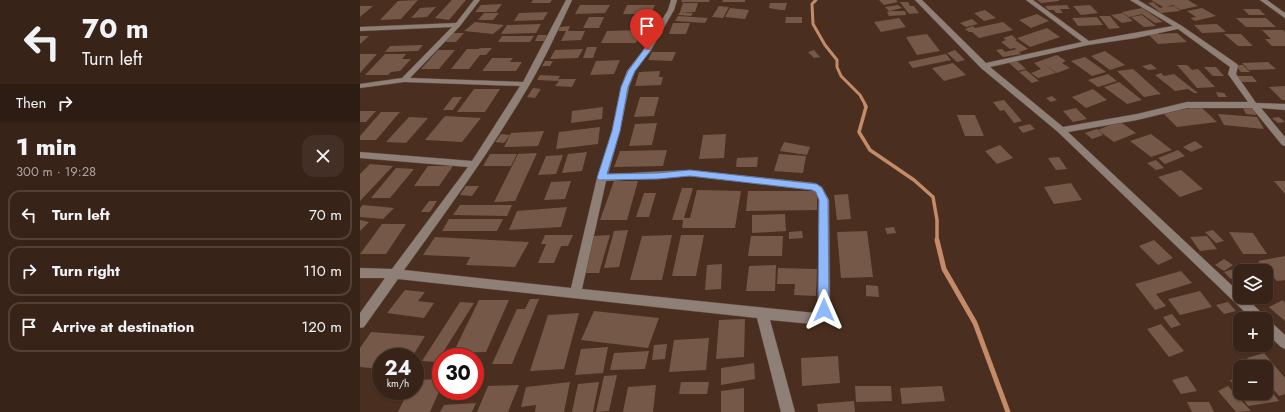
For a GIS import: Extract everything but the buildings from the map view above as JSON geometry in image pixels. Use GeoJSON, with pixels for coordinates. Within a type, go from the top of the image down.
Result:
{"type":"FeatureCollection","features":[{"type":"Feature","properties":{"kind":"street"},"geometry":{"type":"LineString","coordinates":[[404,80],[458,25],[477,0]]}},
{"type":"Feature","properties":{"kind":"street"},"geometry":{"type":"LineString","coordinates":[[360,323],[393,274],[475,164],[526,84],[569,0]]}},
{"type":"Feature","properties":{"kind":"street"},"geometry":{"type":"LineString","coordinates":[[575,293],[602,178],[616,131],[625,87],[631,71],[647,50],[671,10],[674,0]]}},
{"type":"Feature","properties":{"kind":"street"},"geometry":{"type":"LineString","coordinates":[[918,0],[984,66],[1061,130],[1253,312]]}},
{"type":"Feature","properties":{"kind":"street"},"geometry":{"type":"LineString","coordinates":[[1028,0],[1088,43]]}},
{"type":"Feature","properties":{"kind":"street"},"geometry":{"type":"LineString","coordinates":[[1133,0],[1180,27],[1234,66],[1232,74],[1285,143]]}},
{"type":"Feature","properties":{"kind":"street"},"geometry":{"type":"LineString","coordinates":[[1263,0],[1285,16]]}},
{"type":"Feature","properties":{"kind":"street"},"geometry":{"type":"LineString","coordinates":[[360,29],[458,25]]}},
{"type":"Feature","properties":{"kind":"street"},"geometry":{"type":"LineString","coordinates":[[984,66],[1088,43],[1136,36],[1180,27]]}},
{"type":"Feature","properties":{"kind":"street"},"geometry":{"type":"LineString","coordinates":[[360,86],[404,80],[526,84]]}},
{"type":"Feature","properties":{"kind":"street"},"geometry":{"type":"LineString","coordinates":[[1061,130],[1137,117],[1187,105],[1254,104],[1285,107]]}},
{"type":"Feature","properties":{"kind":"street"},"geometry":{"type":"LineString","coordinates":[[360,155],[475,164]]}},
{"type":"Feature","properties":{"kind":"street"},"geometry":{"type":"LineString","coordinates":[[360,273],[393,274],[812,319],[819,318],[824,310],[824,200],[819,190],[814,187],[690,173],[602,178]]}},
{"type":"Feature","properties":{"kind":"street"},"geometry":{"type":"LineString","coordinates":[[762,313],[788,412]]}},
{"type":"Feature","properties":{"kind":"street"},"geometry":{"type":"LineString","coordinates":[[1273,332],[1285,343]]}},
{"type":"Feature","properties":{"kind":"waterway"},"geometry":{"type":"LineString","coordinates":[[816,0],[812,4],[813,24],[825,45],[837,60],[837,67],[841,76],[860,95],[866,106]]}},
{"type":"Feature","properties":{"kind":"waterway"},"geometry":{"type":"LineString","coordinates":[[865,105],[866,107],[859,132],[870,150],[914,180],[933,197],[937,220],[937,240]]}},
{"type":"Feature","properties":{"kind":"waterway"},"geometry":{"type":"LineString","coordinates":[[937,240],[944,269],[975,323],[1008,412]]}},
{"type":"Feature","properties":{"kind":"route"},"geometry":{"type":"LineString","coordinates":[[647,50],[631,71],[625,87],[616,131],[602,178],[690,173],[814,187],[819,190],[824,200],[824,310]]}}]}
